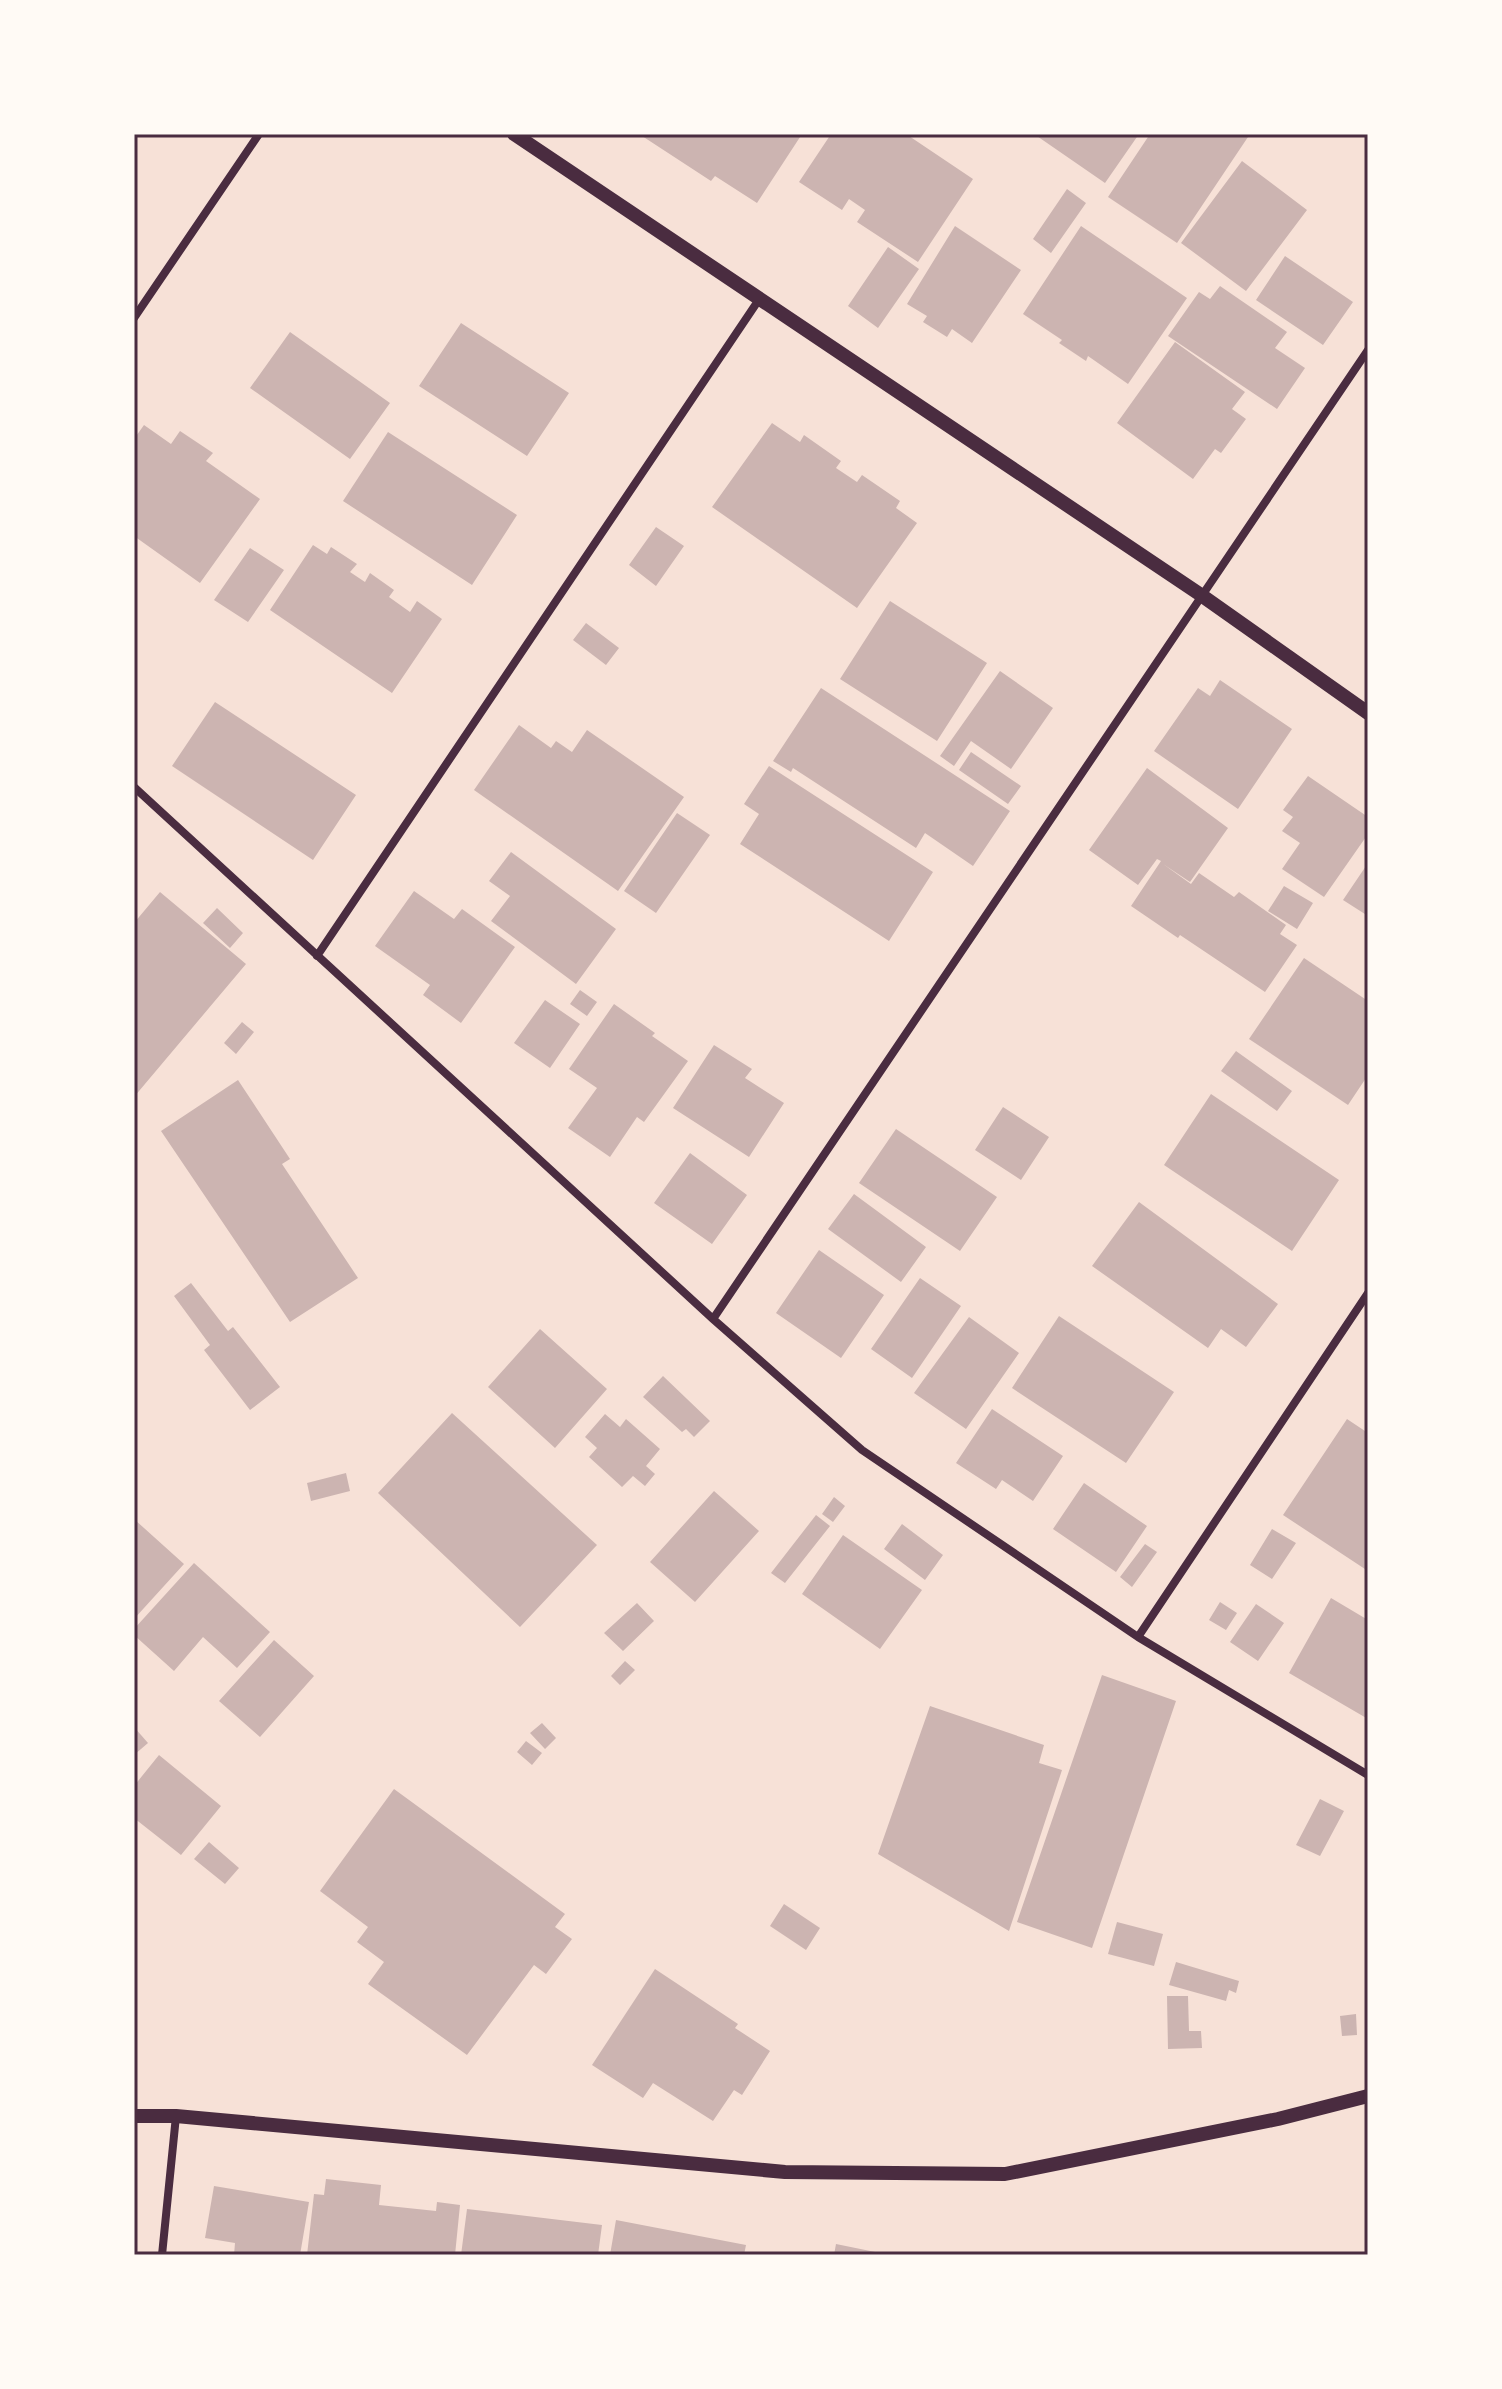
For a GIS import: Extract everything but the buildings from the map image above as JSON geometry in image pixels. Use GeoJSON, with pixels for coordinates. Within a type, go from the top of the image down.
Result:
{"type":"FeatureCollection","features":[{"type":"Feature","properties":{"kind":"street"},"geometry":{"type":"LineString","coordinates":[[134,318],[259,134]]}},
{"type":"Feature","properties":{"kind":"street"},"geometry":{"type":"LineString","coordinates":[[514,134],[1201,595],[1368,713]]}},
{"type":"Feature","properties":{"kind":"street"},"geometry":{"type":"LineString","coordinates":[[317,956],[760,298]]}},
{"type":"Feature","properties":{"kind":"street"},"geometry":{"type":"LineString","coordinates":[[713,1319],[1368,350]]}},
{"type":"Feature","properties":{"kind":"street"},"geometry":{"type":"LineString","coordinates":[[134,787],[713,1319],[862,1450],[1138,1637],[1368,1775]]}},
{"type":"Feature","properties":{"kind":"street"},"geometry":{"type":"LineString","coordinates":[[1138,1637],[1368,1293]]}},
{"type":"Feature","properties":{"kind":"street"},"geometry":{"type":"LineString","coordinates":[[134,2116],[176,2116],[785,2172],[1005,2174],[1278,2119],[1368,2096]]}},
{"type":"Feature","properties":{"kind":"street"},"geometry":{"type":"LineString","coordinates":[[162,2255],[176,2116]]}}]}
